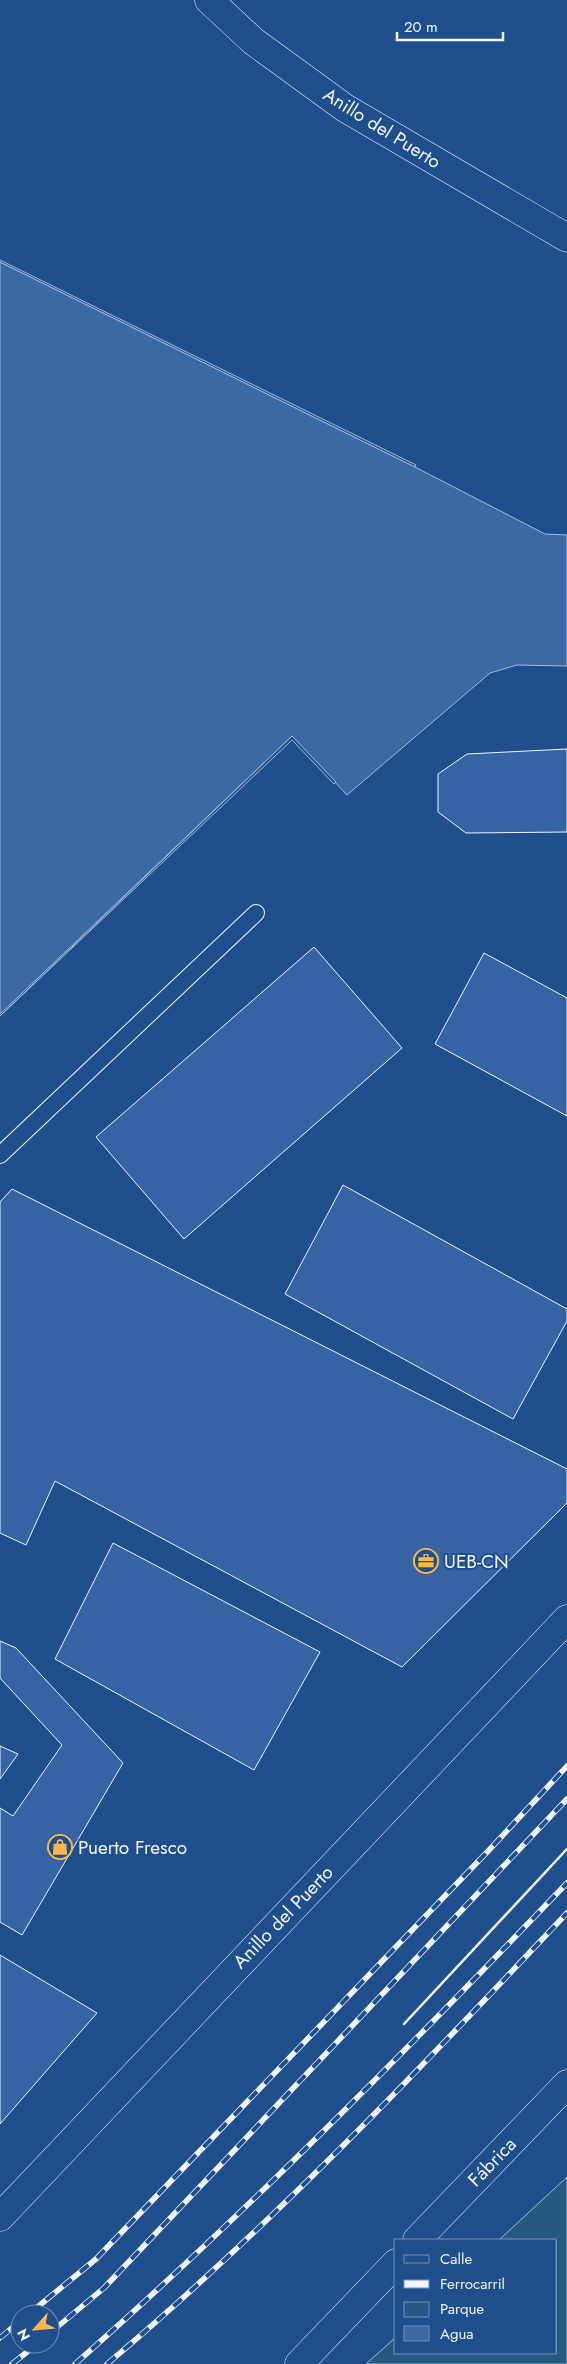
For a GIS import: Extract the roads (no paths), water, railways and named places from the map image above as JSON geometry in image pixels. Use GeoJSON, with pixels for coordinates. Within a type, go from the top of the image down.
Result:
{"type":"FeatureCollection","features":[{"type":"Feature","properties":{"kind":"main road","name":"Anillo del Puerto"},"geometry":{"type":"LineString","coordinates":[[216,3],[253,41],[345,108],[567,238]]}},
{"type":"Feature","properties":{"kind":"main road","name":"Anillo del Puerto"},"geometry":{"type":"LineString","coordinates":[[0,2217],[567,1619]]}},
{"type":"Feature","properties":{"kind":"main road","name":"Fábrica"},"geometry":{"type":"LineString","coordinates":[[418,2239],[567,2084]]}},
{"type":"Feature","properties":{"kind":"main road"},"geometry":{"type":"LineString","coordinates":[[298,2364],[394,2265]]}},
{"type":"Feature","properties":{"kind":"lane"},"geometry":{"type":"LineString","coordinates":[[0,1155],[256,913]]}},
{"type":"Feature","properties":{"kind":"water"},"geometry":{"type":"Polygon","coordinates":[[[0,262],[415,467],[545,534],[567,535],[567,666],[517,665],[490,673],[347,795],[292,736],[0,1014],[0,262]]]}},
{"type":"Feature","properties":{"kind":"railway"},"geometry":{"type":"LineString","coordinates":[[41,2304],[96,2259],[491,1848],[567,1766]]}},
{"type":"Feature","properties":{"kind":"railway"},"geometry":{"type":"LineString","coordinates":[[60,2325],[104,2288],[567,1799]]}},
{"type":"Feature","properties":{"kind":"railway"},"geometry":{"type":"LineString","coordinates":[[75,2364],[202,2248],[326,2129],[567,1883]]}},
{"type":"Feature","properties":{"kind":"railway"},"geometry":{"type":"LineString","coordinates":[[107,2364],[228,2257],[286,2202],[400,2088],[567,1913]]}},
{"type":"Feature","properties":{"kind":"railway"},"geometry":{"type":"LineString","coordinates":[[0,2338],[10,2330]]}},
{"type":"Feature","properties":{"kind":"railway"},"geometry":{"type":"LineString","coordinates":[[12,2364],[24,2354]]}},
{"type":"Feature","properties":{"kind":"place","name":"UEB-CN"},"geometry":{"type":"Point","coordinates":[426,1561]}},
{"type":"Feature","properties":{"kind":"place","name":"Puerto Fresco"},"geometry":{"type":"Point","coordinates":[60,1847]}}]}
